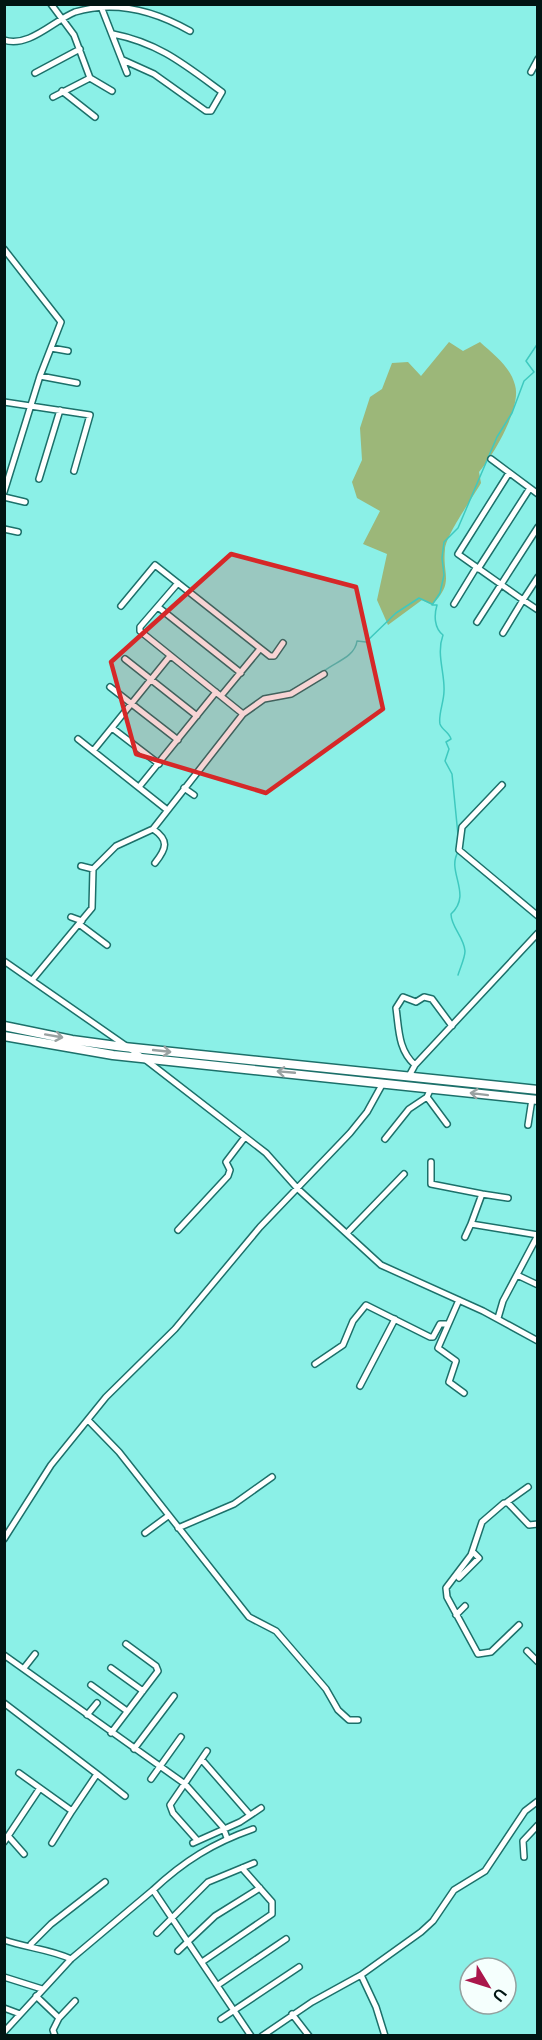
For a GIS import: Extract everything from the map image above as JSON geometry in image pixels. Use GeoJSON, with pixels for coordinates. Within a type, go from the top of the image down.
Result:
{"type":"FeatureCollection","features":[{"type":"Feature","properties":{"kind":"highway"},"geometry":{"type":"LineString","coordinates":[[4,1026],[124,1047],[409,1076],[520,1093],[535,1100]]}},
{"type":"Feature","properties":{"kind":"highway"},"geometry":{"type":"LineString","coordinates":[[4,1036],[102,1054],[431,1088],[520,1093],[537,1090]]}},
{"type":"Feature","properties":{"kind":"street"},"geometry":{"type":"LineString","coordinates":[[51,4],[80,49],[90,78],[112,91]]}},
{"type":"Feature","properties":{"kind":"street"},"geometry":{"type":"LineString","coordinates":[[72,4],[75,12]]}},
{"type":"Feature","properties":{"kind":"street"},"geometry":{"type":"LineString","coordinates":[[4,40],[22,42],[62,18],[101,5],[124,5],[154,12],[190,31]]}},
{"type":"Feature","properties":{"kind":"street"},"geometry":{"type":"LineString","coordinates":[[101,5],[127,73]]}},
{"type":"Feature","properties":{"kind":"street"},"geometry":{"type":"LineString","coordinates":[[113,34],[141,40],[170,53],[220,91],[222,96],[210,111],[206,111],[154,74],[123,60]]}},
{"type":"Feature","properties":{"kind":"street"},"geometry":{"type":"LineString","coordinates":[[34,73],[80,49]]}},
{"type":"Feature","properties":{"kind":"street"},"geometry":{"type":"LineString","coordinates":[[531,72],[537,59]]}},
{"type":"Feature","properties":{"kind":"street"},"geometry":{"type":"LineString","coordinates":[[53,97],[90,78]]}},
{"type":"Feature","properties":{"kind":"street"},"geometry":{"type":"LineString","coordinates":[[62,91],[95,117]]}},
{"type":"Feature","properties":{"kind":"street"},"geometry":{"type":"LineString","coordinates":[[4,249],[60,320],[40,376],[4,494],[26,502]]}},
{"type":"Feature","properties":{"kind":"street"},"geometry":{"type":"LineString","coordinates":[[51,348],[68,351]]}},
{"type":"Feature","properties":{"kind":"street"},"geometry":{"type":"LineString","coordinates":[[40,376],[77,383]]}},
{"type":"Feature","properties":{"kind":"street"},"geometry":{"type":"LineString","coordinates":[[4,402],[87,413],[91,416],[74,471]]}},
{"type":"Feature","properties":{"kind":"street"},"geometry":{"type":"LineString","coordinates":[[39,479],[60,410]]}},
{"type":"Feature","properties":{"kind":"street"},"geometry":{"type":"LineString","coordinates":[[491,459],[537,494]]}},
{"type":"Feature","properties":{"kind":"street"},"geometry":{"type":"LineString","coordinates":[[509,473],[459,552],[461,558],[537,610]]}},
{"type":"Feature","properties":{"kind":"street"},"geometry":{"type":"LineString","coordinates":[[454,604],[530,488]]}},
{"type":"Feature","properties":{"kind":"street"},"geometry":{"type":"LineString","coordinates":[[477,622],[537,527]]}},
{"type":"Feature","properties":{"kind":"street"},"geometry":{"type":"LineString","coordinates":[[4,529],[18,532]]}},
{"type":"Feature","properties":{"kind":"street"},"geometry":{"type":"LineString","coordinates":[[121,606],[154,565],[259,650],[272,657],[283,643]]}},
{"type":"Feature","properties":{"kind":"street"},"geometry":{"type":"LineString","coordinates":[[503,633],[537,577]]}},
{"type":"Feature","properties":{"kind":"street"},"geometry":{"type":"LineString","coordinates":[[178,583],[139,630],[243,714]]}},
{"type":"Feature","properties":{"kind":"street"},"geometry":{"type":"LineString","coordinates":[[158,607],[241,673]]}},
{"type":"Feature","properties":{"kind":"street"},"geometry":{"type":"LineString","coordinates":[[139,787],[197,716],[241,673],[259,650]]}},
{"type":"Feature","properties":{"kind":"street"},"geometry":{"type":"LineString","coordinates":[[93,751],[170,656]]}},
{"type":"Feature","properties":{"kind":"street"},"geometry":{"type":"LineString","coordinates":[[125,659],[197,716]]}},
{"type":"Feature","properties":{"kind":"street"},"geometry":{"type":"LineString","coordinates":[[33,979],[80,922],[94,901],[93,869],[116,846],[153,829],[166,809],[243,714],[256,703],[291,694],[324,674]]}},
{"type":"Feature","properties":{"kind":"street"},"geometry":{"type":"LineString","coordinates":[[110,687],[178,740]]}},
{"type":"Feature","properties":{"kind":"street"},"geometry":{"type":"LineString","coordinates":[[112,728],[159,764]]}},
{"type":"Feature","properties":{"kind":"street"},"geometry":{"type":"LineString","coordinates":[[78,739],[166,809]]}},
{"type":"Feature","properties":{"kind":"street"},"geometry":{"type":"LineString","coordinates":[[502,785],[462,827],[459,850],[537,916]]}},
{"type":"Feature","properties":{"kind":"street"},"geometry":{"type":"LineString","coordinates":[[184,788],[194,795]]}},
{"type":"Feature","properties":{"kind":"street"},"geometry":{"type":"LineString","coordinates":[[153,829],[164,836],[166,843],[164,853],[155,863]]}},
{"type":"Feature","properties":{"kind":"street"},"geometry":{"type":"LineString","coordinates":[[81,866],[93,869]]}},
{"type":"Feature","properties":{"kind":"street"},"geometry":{"type":"LineString","coordinates":[[71,916],[107,945]]}},
{"type":"Feature","properties":{"kind":"street"},"geometry":{"type":"LineString","coordinates":[[409,1076],[415,1065],[537,933]]}},
{"type":"Feature","properties":{"kind":"street"},"geometry":{"type":"LineString","coordinates":[[4,961],[33,979],[124,1047],[142,1057],[245,1137],[273,1160],[298,1189],[386,1269],[498,1318],[537,1341]]}},
{"type":"Feature","properties":{"kind":"street"},"geometry":{"type":"LineString","coordinates":[[415,1065],[406,1055],[398,1030],[396,1008],[403,998],[414,1002],[424,998],[432,999],[452,1026]]}},
{"type":"Feature","properties":{"kind":"street"},"geometry":{"type":"LineString","coordinates":[[4,1539],[51,1465],[106,1397],[175,1329],[260,1227],[298,1189],[367,1112],[383,1083]]}},
{"type":"Feature","properties":{"kind":"street"},"geometry":{"type":"LineString","coordinates":[[385,1139],[409,1109],[427,1097],[431,1088]]}},
{"type":"Feature","properties":{"kind":"street"},"geometry":{"type":"LineString","coordinates":[[427,1097],[447,1124]]}},
{"type":"Feature","properties":{"kind":"street"},"geometry":{"type":"LineString","coordinates":[[528,1125],[535,1100]]}},
{"type":"Feature","properties":{"kind":"street"},"geometry":{"type":"LineString","coordinates":[[178,1230],[226,1179],[230,1170],[226,1162],[245,1137]]}},
{"type":"Feature","properties":{"kind":"street"},"geometry":{"type":"LineString","coordinates":[[431,1162],[430,1184],[508,1198]]}},
{"type":"Feature","properties":{"kind":"street"},"geometry":{"type":"LineString","coordinates":[[347,1233],[404,1174]]}},
{"type":"Feature","properties":{"kind":"street"},"geometry":{"type":"LineString","coordinates":[[465,1237],[482,1194]]}},
{"type":"Feature","properties":{"kind":"street"},"geometry":{"type":"LineString","coordinates":[[471,1224],[537,1235],[503,1301],[498,1318]]}},
{"type":"Feature","properties":{"kind":"street"},"geometry":{"type":"LineString","coordinates":[[517,1275],[537,1285]]}},
{"type":"Feature","properties":{"kind":"street"},"geometry":{"type":"LineString","coordinates":[[459,1300],[438,1348],[456,1360],[449,1382],[464,1393]]}},
{"type":"Feature","properties":{"kind":"street"},"geometry":{"type":"LineString","coordinates":[[315,1364],[343,1345],[353,1321],[366,1305],[430,1337],[433,1337],[440,1324],[447,1324]]}},
{"type":"Feature","properties":{"kind":"street"},"geometry":{"type":"LineString","coordinates":[[360,1386],[395,1319]]}},
{"type":"Feature","properties":{"kind":"street"},"geometry":{"type":"LineString","coordinates":[[88,1420],[119,1452],[249,1617],[276,1631],[326,1689],[338,1710],[349,1720],[358,1720]]}},
{"type":"Feature","properties":{"kind":"street"},"geometry":{"type":"LineString","coordinates":[[178,1528],[234,1504],[272,1477]]}},
{"type":"Feature","properties":{"kind":"street"},"geometry":{"type":"LineString","coordinates":[[519,1625],[491,1652],[482,1655],[476,1651],[456,1615],[447,1597],[446,1588],[473,1552],[482,1521],[528,1487]]}},
{"type":"Feature","properties":{"kind":"street"},"geometry":{"type":"LineString","coordinates":[[507,1502],[529,1525],[537,1524]]}},
{"type":"Feature","properties":{"kind":"street"},"geometry":{"type":"LineString","coordinates":[[146,1533],[168,1516]]}},
{"type":"Feature","properties":{"kind":"street"},"geometry":{"type":"LineString","coordinates":[[459,1578],[479,1558],[473,1552]]}},
{"type":"Feature","properties":{"kind":"street"},"geometry":{"type":"LineString","coordinates":[[456,1615],[465,1606]]}},
{"type":"Feature","properties":{"kind":"street"},"geometry":{"type":"LineString","coordinates":[[111,1733],[158,1669],[126,1644]]}},
{"type":"Feature","properties":{"kind":"street"},"geometry":{"type":"LineString","coordinates":[[528,1651],[537,1662]]}},
{"type":"Feature","properties":{"kind":"street"},"geometry":{"type":"LineString","coordinates":[[24,1668],[35,1654]]}},
{"type":"Feature","properties":{"kind":"street"},"geometry":{"type":"LineString","coordinates":[[4,1655],[185,1784],[223,1827],[227,1838]]}},
{"type":"Feature","properties":{"kind":"street"},"geometry":{"type":"LineString","coordinates":[[111,1668],[142,1691]]}},
{"type":"Feature","properties":{"kind":"street"},"geometry":{"type":"LineString","coordinates":[[91,1685],[127,1712]]}},
{"type":"Feature","properties":{"kind":"street"},"geometry":{"type":"LineString","coordinates":[[134,1749],[174,1696]]}},
{"type":"Feature","properties":{"kind":"street"},"geometry":{"type":"LineString","coordinates":[[4,1703],[125,1796]]}},
{"type":"Feature","properties":{"kind":"street"},"geometry":{"type":"LineString","coordinates":[[87,1715],[97,1703]]}},
{"type":"Feature","properties":{"kind":"street"},"geometry":{"type":"LineString","coordinates":[[151,1779],[182,1737]]}},
{"type":"Feature","properties":{"kind":"street"},"geometry":{"type":"LineString","coordinates":[[207,1751],[171,1802],[171,1809],[195,1842],[261,1808]]}},
{"type":"Feature","properties":{"kind":"street"},"geometry":{"type":"LineString","coordinates":[[202,1760],[250,1815]]}},
{"type":"Feature","properties":{"kind":"street"},"geometry":{"type":"LineString","coordinates":[[19,1773],[72,1811]]}},
{"type":"Feature","properties":{"kind":"street"},"geometry":{"type":"LineString","coordinates":[[52,1843],[97,1774]]}},
{"type":"Feature","properties":{"kind":"street"},"geometry":{"type":"LineString","coordinates":[[4,1842],[40,1788]]}},
{"type":"Feature","properties":{"kind":"street"},"geometry":{"type":"LineString","coordinates":[[262,2036],[292,2014],[361,1975],[421,1932],[433,1921],[454,1890],[485,1871],[525,1811],[537,1801]]}},
{"type":"Feature","properties":{"kind":"street"},"geometry":{"type":"LineString","coordinates":[[524,1857],[523,1841],[537,1825]]}},
{"type":"Feature","properties":{"kind":"street"},"geometry":{"type":"LineString","coordinates":[[4,2032],[71,1959],[179,1866],[227,1838],[253,1829]]}},
{"type":"Feature","properties":{"kind":"street"},"geometry":{"type":"LineString","coordinates":[[9,1837],[24,1854]]}},
{"type":"Feature","properties":{"kind":"street"},"geometry":{"type":"LineString","coordinates":[[157,1933],[208,1882],[254,1863]]}},
{"type":"Feature","properties":{"kind":"street"},"geometry":{"type":"LineString","coordinates":[[202,1962],[272,1914],[272,1902],[242,1868]]}},
{"type":"Feature","properties":{"kind":"street"},"geometry":{"type":"LineString","coordinates":[[4,1940],[22,1946],[31,1944],[51,1924],[105,1882]]}},
{"type":"Feature","properties":{"kind":"street"},"geometry":{"type":"LineString","coordinates":[[178,1951],[216,1917],[260,1888]]}},
{"type":"Feature","properties":{"kind":"street"},"geometry":{"type":"LineString","coordinates":[[153,1890],[251,2036]]}},
{"type":"Feature","properties":{"kind":"street"},"geometry":{"type":"LineString","coordinates":[[218,1984],[286,1939]]}},
{"type":"Feature","properties":{"kind":"street"},"geometry":{"type":"LineString","coordinates":[[31,1944],[71,1959]]}},
{"type":"Feature","properties":{"kind":"street"},"geometry":{"type":"LineString","coordinates":[[221,2019],[299,1967]]}},
{"type":"Feature","properties":{"kind":"street"},"geometry":{"type":"LineString","coordinates":[[361,1975],[376,2007],[385,2036]]}},
{"type":"Feature","properties":{"kind":"street"},"geometry":{"type":"LineString","coordinates":[[4,1977],[42,1989]]}},
{"type":"Feature","properties":{"kind":"street"},"geometry":{"type":"LineString","coordinates":[[36,1996],[59,2018]]}},
{"type":"Feature","properties":{"kind":"street"},"geometry":{"type":"LineString","coordinates":[[47,2036],[59,2018],[75,2001]]}},
{"type":"Feature","properties":{"kind":"street"},"geometry":{"type":"LineString","coordinates":[[4,2008],[20,2014]]}},
{"type":"Feature","properties":{"kind":"street"},"geometry":{"type":"LineString","coordinates":[[292,2014],[309,2036]]}},
{"type":"Feature","properties":{"kind":"street"},"geometry":{"type":"LineString","coordinates":[[54,2028],[55,2036]]}},
{"type":"Feature","properties":{"kind":"highlighted area"},"geometry":{"type":"Polygon","coordinates":[[[231,554],[356,587],[383,709],[266,793],[136,754],[111,662],[231,554]]]}},
{"type":"Feature","properties":{"kind":"green space"},"geometry":{"type":"Polygon","coordinates":[[[449,342],[463,351],[480,342],[496,356],[513,378],[516,394],[514,406],[505,431],[492,455],[479,472],[481,483],[447,543],[445,549],[446,578],[439,597],[432,605],[422,600],[388,625],[377,600],[387,554],[363,544],[380,511],[357,498],[352,482],[362,460],[360,428],[370,397],[382,389],[392,363],[408,362],[421,376],[449,342]]]}},
{"type":"Feature","properties":{"kind":"waterway"},"geometry":{"type":"LineString","coordinates":[[458,835],[452,774],[445,761],[449,749],[446,742],[451,739],[441,726],[440,720],[444,691],[440,649],[443,635],[436,621],[437,605],[432,605],[440,593],[444,575],[442,558],[444,542],[458,528],[497,437],[512,413],[524,381],[534,372],[526,361],[538,343]]}},
{"type":"Feature","properties":{"kind":"waterway"},"geometry":{"type":"LineString","coordinates":[[324,671],[349,655],[357,641],[366,642],[396,613],[419,598],[432,604]]}},
{"type":"Feature","properties":{"kind":"waterway"},"geometry":{"type":"LineString","coordinates":[[290,691],[304,683]]}},
{"type":"Feature","properties":{"kind":"waterway"},"geometry":{"type":"LineString","coordinates":[[458,852],[455,867],[460,899],[451,914],[465,951],[458,975]]}}]}
